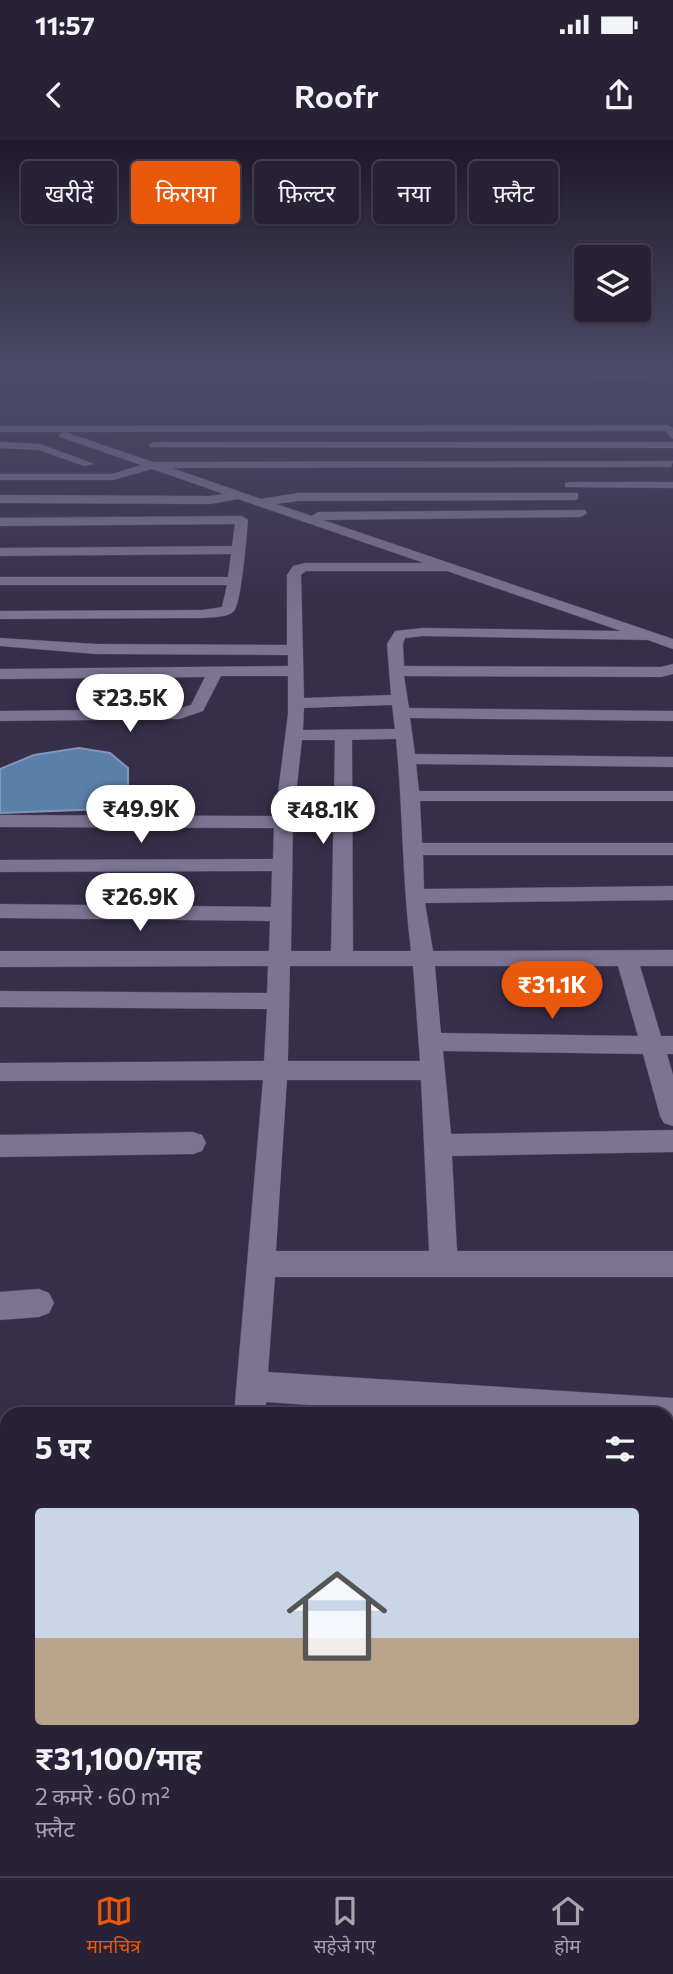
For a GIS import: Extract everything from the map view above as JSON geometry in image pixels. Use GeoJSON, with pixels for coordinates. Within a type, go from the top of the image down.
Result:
{"type":"FeatureCollection","features":[{"type":"Feature","properties":{"kind":"street"},"geometry":{"type":"LineString","coordinates":[[54,452],[88,464]]}},
{"type":"Feature","properties":{"kind":"street"},"geometry":{"type":"LineString","coordinates":[[114,452],[664,640]]}},
{"type":"Feature","properties":{"kind":"street"},"geometry":{"type":"LineString","coordinates":[[135,459],[150,452]]}},
{"type":"Feature","properties":{"kind":"street"},"geometry":{"type":"LineString","coordinates":[[300,516],[582,518],[557,452]]}},
{"type":"Feature","properties":{"kind":"street"},"geometry":{"type":"LineString","coordinates":[[0,464],[88,464],[120,454]]}},
{"type":"Feature","properties":{"kind":"street"},"geometry":{"type":"LineString","coordinates":[[0,477],[120,476],[153,465],[672,464]]}},
{"type":"Feature","properties":{"kind":"street"},"geometry":{"type":"LineString","coordinates":[[469,477],[570,486]]}},
{"type":"Feature","properties":{"kind":"street"},"geometry":{"type":"LineString","coordinates":[[193,479],[234,479]]}},
{"type":"Feature","properties":{"kind":"street"},"geometry":{"type":"LineString","coordinates":[[260,502],[298,497],[570,486],[673,485]]}},
{"type":"Feature","properties":{"kind":"street"},"geometry":{"type":"LineString","coordinates":[[0,499],[216,500],[239,495]]}},
{"type":"Feature","properties":{"kind":"street"},"geometry":{"type":"LineString","coordinates":[[0,522],[242,520],[231,607],[216,612],[0,615]]}},
{"type":"Feature","properties":{"kind":"street"},"geometry":{"type":"LineString","coordinates":[[0,552],[240,551]]}},
{"type":"Feature","properties":{"kind":"street"},"geometry":{"type":"LineString","coordinates":[[454,567],[298,569],[293,584],[296,703],[284,822],[280,958],[276,1000],[276,1071],[251,1400],[454,1407]]}},
{"type":"Feature","properties":{"kind":"street"},"geometry":{"type":"LineString","coordinates":[[0,581],[235,580]]}},
{"type":"Feature","properties":{"kind":"street"},"geometry":{"type":"LineString","coordinates":[[443,1264],[439,1145],[423,957],[414,897],[411,796],[396,671],[396,639],[400,634],[411,632],[664,640]]}},
{"type":"Feature","properties":{"kind":"street"},"geometry":{"type":"LineString","coordinates":[[0,642],[296,660]]}},
{"type":"Feature","properties":{"kind":"street"},"geometry":{"type":"LineString","coordinates":[[0,674],[216,671],[296,660]]}},
{"type":"Feature","properties":{"kind":"street"},"geometry":{"type":"LineString","coordinates":[[396,671],[661,672],[673,669]]}},
{"type":"Feature","properties":{"kind":"street"},"geometry":{"type":"LineString","coordinates":[[0,716],[179,715],[197,708],[216,671]]}},
{"type":"Feature","properties":{"kind":"street"},"geometry":{"type":"LineString","coordinates":[[296,703],[673,716]]}},
{"type":"Feature","properties":{"kind":"street"},"geometry":{"type":"LineString","coordinates":[[342,958],[344,734]]}},
{"type":"Feature","properties":{"kind":"street"},"geometry":{"type":"LineString","coordinates":[[293,735],[404,734]]}},
{"type":"Feature","properties":{"kind":"street"},"geometry":{"type":"LineString","coordinates":[[406,759],[673,762]]}},
{"type":"Feature","properties":{"kind":"street"},"geometry":{"type":"LineString","coordinates":[[411,796],[673,796]]}},
{"type":"Feature","properties":{"kind":"street"},"geometry":{"type":"LineString","coordinates":[[0,821],[284,822]]}},
{"type":"Feature","properties":{"kind":"street"},"geometry":{"type":"LineString","coordinates":[[414,849],[673,849]]}},
{"type":"Feature","properties":{"kind":"street"},"geometry":{"type":"LineString","coordinates":[[0,866],[282,865]]}},
{"type":"Feature","properties":{"kind":"street"},"geometry":{"type":"LineString","coordinates":[[414,897],[673,893]]}},
{"type":"Feature","properties":{"kind":"street"},"geometry":{"type":"LineString","coordinates":[[0,911],[280,914]]}},
{"type":"Feature","properties":{"kind":"street"},"geometry":{"type":"LineString","coordinates":[[627,958],[663,1045],[673,1116]]}},
{"type":"Feature","properties":{"kind":"street"},"geometry":{"type":"LineString","coordinates":[[0,959],[673,958]]}},
{"type":"Feature","properties":{"kind":"street"},"geometry":{"type":"LineString","coordinates":[[0,999],[276,1000]]}},
{"type":"Feature","properties":{"kind":"street"},"geometry":{"type":"LineString","coordinates":[[429,1042],[663,1045]]}},
{"type":"Feature","properties":{"kind":"street"},"geometry":{"type":"LineString","coordinates":[[0,1072],[431,1070]]}},
{"type":"Feature","properties":{"kind":"street"},"geometry":{"type":"LineString","coordinates":[[439,1145],[673,1141]]}},
{"type":"Feature","properties":{"kind":"street"},"geometry":{"type":"LineString","coordinates":[[0,1146],[193,1143]]}},
{"type":"Feature","properties":{"kind":"street"},"geometry":{"type":"LineString","coordinates":[[263,1264],[673,1264]]}},
{"type":"Feature","properties":{"kind":"street"},"geometry":{"type":"LineString","coordinates":[[0,1306],[39,1303]]}},
{"type":"Feature","properties":{"kind":"water"},"geometry":{"type":"Polygon","coordinates":[[[79,748],[110,753],[128,768],[128,794],[106,809],[0,813],[0,769],[34,755],[79,748]]]}}]}
